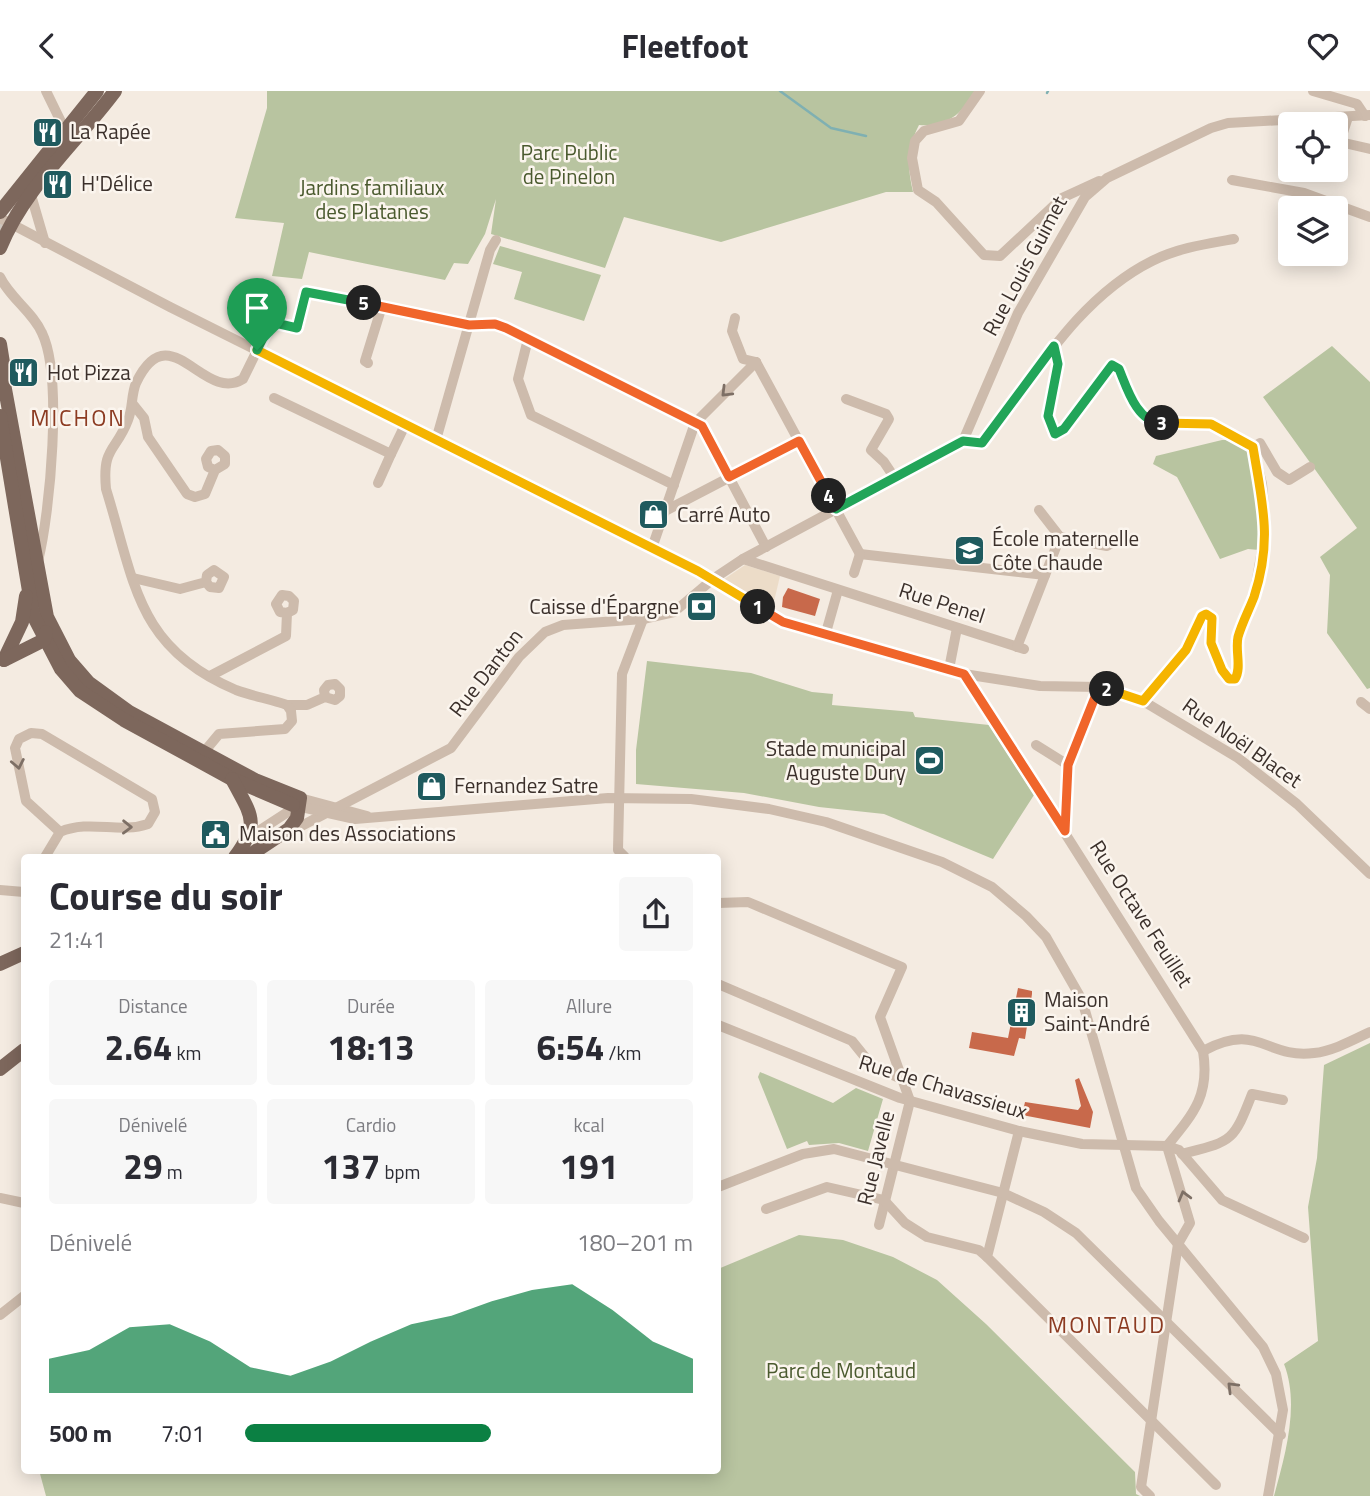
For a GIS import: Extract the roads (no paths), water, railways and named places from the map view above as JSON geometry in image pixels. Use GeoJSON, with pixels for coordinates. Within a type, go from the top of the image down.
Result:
{"type":"FeatureCollection","features":[{"type":"Feature","properties":{"kind":"main road"},"geometry":{"type":"LineString","coordinates":[[70,135],[77,115],[99,91]]}},
{"type":"Feature","properties":{"kind":"main road"},"geometry":{"type":"LineString","coordinates":[[4,219],[31,195],[99,91]]}},
{"type":"Feature","properties":{"kind":"main road"},"geometry":{"type":"LineString","coordinates":[[0,248],[4,219],[70,135],[113,91]]}},
{"type":"Feature","properties":{"kind":"main road"},"geometry":{"type":"LineString","coordinates":[[0,344],[5,412],[38,561],[47,617],[69,660],[89,683],[129,712],[299,802]]}},
{"type":"Feature","properties":{"kind":"main road"},"geometry":{"type":"LineString","coordinates":[[0,362],[33,615],[40,643],[71,681],[96,704],[268,797],[299,802]]}},
{"type":"Feature","properties":{"kind":"main road"},"geometry":{"type":"LineString","coordinates":[[2,662],[22,622],[29,582]]}},
{"type":"Feature","properties":{"kind":"main road"},"geometry":{"type":"LineString","coordinates":[[2,662],[40,643],[47,617]]}},
{"type":"Feature","properties":{"kind":"main road"},"geometry":{"type":"LineString","coordinates":[[232,779],[246,804],[251,835],[237,854]]}},
{"type":"Feature","properties":{"kind":"main road"},"geometry":{"type":"LineString","coordinates":[[250,854],[280,837],[297,818],[299,802]]}},
{"type":"Feature","properties":{"kind":"main road"},"geometry":{"type":"LineString","coordinates":[[0,964],[21,954]]}},
{"type":"Feature","properties":{"kind":"main road"},"geometry":{"type":"LineString","coordinates":[[0,1069],[21,1052]]}},
{"type":"Feature","properties":{"kind":"street"},"geometry":{"type":"LineString","coordinates":[[47,91],[70,135]]}},
{"type":"Feature","properties":{"kind":"street"},"geometry":{"type":"LineString","coordinates":[[980,91],[959,121],[924,131],[915,141],[912,159],[918,190],[936,202],[984,255],[1000,255],[1062,198],[1082,186],[1107,178]]}},
{"type":"Feature","properties":{"kind":"street"},"geometry":{"type":"LineString","coordinates":[[1313,91],[1357,104],[1368,116]]}},
{"type":"Feature","properties":{"kind":"street"},"geometry":{"type":"LineString","coordinates":[[55,110],[77,115]]}},
{"type":"Feature","properties":{"kind":"street","name":"Rue Louis Guimet"},"geometry":{"type":"LineString","coordinates":[[1348,117],[1368,116]]}},
{"type":"Feature","properties":{"kind":"street","name":"Rue Louis Guimet"},"geometry":{"type":"LineString","coordinates":[[963,441],[1018,313],[1084,197],[1107,178],[1211,128],[1228,123],[1278,120]]}},
{"type":"Feature","properties":{"kind":"street"},"geometry":{"type":"LineString","coordinates":[[1348,143],[1370,149]]}},
{"type":"Feature","properties":{"kind":"street"},"geometry":{"type":"LineString","coordinates":[[1232,180],[1304,193],[1370,217]]}},
{"type":"Feature","properties":{"kind":"street"},"geometry":{"type":"LineString","coordinates":[[31,195],[46,243]]}},
{"type":"Feature","properties":{"kind":"street","name":"Rue Noël Blacet"},"geometry":{"type":"LineString","coordinates":[[4,219],[46,243],[713,579],[783,622],[964,674],[1040,686],[1099,687],[1143,701],[1238,758],[1297,804],[1370,874]]}},
{"type":"Feature","properties":{"kind":"street"},"geometry":{"type":"LineString","coordinates":[[1143,701],[1186,650],[1202,616],[1206,614],[1212,618],[1211,643],[1222,670],[1229,679],[1235,679],[1239,673],[1238,639],[1254,596],[1266,527],[1262,484],[1253,447],[1211,424],[1150,422],[1129,394],[1119,369],[1112,365],[1064,429],[1055,434],[1048,416],[1058,364],[1054,346],[1080,316],[1115,286],[1151,261],[1190,246],[1234,239]]}},
{"type":"Feature","properties":{"kind":"street"},"geometry":{"type":"LineString","coordinates":[[436,440],[490,250],[496,240]]}},
{"type":"Feature","properties":{"kind":"street"},"geometry":{"type":"LineString","coordinates":[[0,277],[42,332],[54,383],[46,525],[38,561]]}},
{"type":"Feature","properties":{"kind":"street"},"geometry":{"type":"LineString","coordinates":[[325,697],[307,705],[287,705],[237,690],[170,650],[141,605],[106,489],[104,471],[112,445],[129,419],[135,387],[152,358],[159,355],[172,356],[225,384],[235,384],[243,379],[271,322],[297,328],[306,292],[469,325],[495,324],[702,426],[766,547]]}},
{"type":"Feature","properties":{"kind":"street"},"geometry":{"type":"LineString","coordinates":[[368,363],[365,362],[382,306]]}},
{"type":"Feature","properties":{"kind":"street"},"geometry":{"type":"LineString","coordinates":[[735,318],[732,331],[743,359],[756,362],[860,554],[854,573]]}},
{"type":"Feature","properties":{"kind":"street"},"geometry":{"type":"LineString","coordinates":[[528,339],[518,379],[531,415],[674,485]]}},
{"type":"Feature","properties":{"kind":"street","name":"Rue Danton"},"geometry":{"type":"LineString","coordinates":[[280,837],[451,748],[519,657],[545,632],[563,625],[643,619],[674,613],[713,579],[744,559],[963,441],[982,443],[1054,346]]}},
{"type":"Feature","properties":{"kind":"street"},"geometry":{"type":"LineString","coordinates":[[652,548],[695,423],[756,362]]}},
{"type":"Feature","properties":{"kind":"street"},"geometry":{"type":"LineString","coordinates":[[274,398],[391,454]]}},
{"type":"Feature","properties":{"kind":"street"},"geometry":{"type":"LineString","coordinates":[[846,400],[886,414],[889,419],[871,450],[884,462],[894,477]]}},
{"type":"Feature","properties":{"kind":"street"},"geometry":{"type":"LineString","coordinates":[[132,403],[144,418],[148,437],[187,493],[195,497],[205,494],[215,470]]}},
{"type":"Feature","properties":{"kind":"street"},"geometry":{"type":"LineString","coordinates":[[378,483],[405,425]]}},
{"type":"Feature","properties":{"kind":"street"},"geometry":{"type":"LineString","coordinates":[[665,511],[799,441]]}},
{"type":"Feature","properties":{"kind":"street"},"geometry":{"type":"LineString","coordinates":[[1253,447],[1260,443],[1277,472],[1289,480],[1310,467]]}},
{"type":"Feature","properties":{"kind":"street"},"geometry":{"type":"LineString","coordinates":[[1039,510],[1060,537],[1107,546],[1125,536]]}},
{"type":"Feature","properties":{"kind":"street"},"geometry":{"type":"LineString","coordinates":[[30,523],[39,527],[46,525]]}},
{"type":"Feature","properties":{"kind":"street"},"geometry":{"type":"LineString","coordinates":[[860,554],[1045,575],[1060,537]]}},
{"type":"Feature","properties":{"kind":"street","name":"Rue Penel"},"geometry":{"type":"LineString","coordinates":[[744,559],[1020,648],[1045,575]]}},
{"type":"Feature","properties":{"kind":"street"},"geometry":{"type":"LineString","coordinates":[[134,578],[180,589],[206,582]]}},
{"type":"Feature","properties":{"kind":"street"},"geometry":{"type":"LineString","coordinates":[[825,636],[844,592]]}},
{"type":"Feature","properties":{"kind":"street"},"geometry":{"type":"LineString","coordinates":[[211,676],[281,641],[289,629],[287,613]]}},
{"type":"Feature","properties":{"kind":"street"},"geometry":{"type":"LineString","coordinates":[[622,854],[618,850],[618,798],[622,674],[643,619]]}},
{"type":"Feature","properties":{"kind":"street"},"geometry":{"type":"LineString","coordinates":[[949,669],[957,628]]}},
{"type":"Feature","properties":{"kind":"street","name":"Rue Octave Feuillet"},"geometry":{"type":"LineString","coordinates":[[964,674],[1203,1051],[1205,1084],[1200,1100],[1193,1114],[1167,1146]]}},
{"type":"Feature","properties":{"kind":"street"},"geometry":{"type":"LineString","coordinates":[[1065,831],[1068,765],[1099,687]]}},
{"type":"Feature","properties":{"kind":"street"},"geometry":{"type":"LineString","coordinates":[[1361,702],[1370,709]]}},
{"type":"Feature","properties":{"kind":"street"},"geometry":{"type":"LineString","coordinates":[[204,752],[219,734],[285,729],[292,717],[287,705]]}},
{"type":"Feature","properties":{"kind":"street"},"geometry":{"type":"LineString","coordinates":[[47,854],[60,832],[94,824],[134,829],[148,824],[155,807],[152,799],[42,734],[31,733],[19,739],[15,748],[26,801],[60,832]]}},
{"type":"Feature","properties":{"kind":"street"},"geometry":{"type":"LineString","coordinates":[[1036,745],[1068,765]]}},
{"type":"Feature","properties":{"kind":"street"},"geometry":{"type":"LineString","coordinates":[[361,793],[370,817]]}},
{"type":"Feature","properties":{"kind":"street"},"geometry":{"type":"LineString","coordinates":[[251,835],[299,802],[331,811],[370,817],[618,798],[691,799],[769,809],[826,822],[942,862],[992,887],[1026,916],[1065,967],[1082,1000],[1136,1188],[1178,1244],[1263,1347],[1279,1386],[1283,1410],[1281,1435],[1268,1496]]}},
{"type":"Feature","properties":{"kind":"street"},"geometry":{"type":"LineString","coordinates":[[0,890],[21,892]]}},
{"type":"Feature","properties":{"kind":"street"},"geometry":{"type":"LineString","coordinates":[[721,903],[748,902],[902,967],[880,1017],[910,1101]]}},
{"type":"Feature","properties":{"kind":"street"},"geometry":{"type":"LineString","coordinates":[[721,985],[852,1041],[873,1067],[904,1080]]}},
{"type":"Feature","properties":{"kind":"street","name":"Rue de Chavassieux"},"geometry":{"type":"LineString","coordinates":[[721,1026],[871,1088],[1019,1131],[1082,1144],[1167,1146]]}},
{"type":"Feature","properties":{"kind":"street"},"geometry":{"type":"LineString","coordinates":[[1203,1051],[1226,1039],[1241,1037],[1290,1052],[1314,1053],[1370,1032]]}},
{"type":"Feature","properties":{"kind":"street"},"geometry":{"type":"LineString","coordinates":[[1182,1154],[1221,1144],[1231,1138],[1238,1131],[1252,1094],[1283,1100]]}},
{"type":"Feature","properties":{"kind":"street","name":"Rue Javelle"},"geometry":{"type":"LineString","coordinates":[[879,1225],[910,1101]]}},
{"type":"Feature","properties":{"kind":"street"},"geometry":{"type":"LineString","coordinates":[[986,1257],[1019,1131]]}},
{"type":"Feature","properties":{"kind":"street"},"geometry":{"type":"LineString","coordinates":[[1167,1146],[1182,1154],[1222,1200],[1304,1238]]}},
{"type":"Feature","properties":{"kind":"street"},"geometry":{"type":"LineString","coordinates":[[1150,1496],[1141,1487],[1165,1321],[1178,1244],[1190,1223],[1167,1146]]}},
{"type":"Feature","properties":{"kind":"street"},"geometry":{"type":"LineString","coordinates":[[721,1186],[803,1154],[822,1150],[846,1151],[1003,1193],[1063,1223],[1281,1435]]}},
{"type":"Feature","properties":{"kind":"street"},"geometry":{"type":"LineString","coordinates":[[766,1209],[827,1188],[884,1200],[905,1223],[927,1237],[979,1250],[1216,1485]]}},
{"type":"Feature","properties":{"kind":"street"},"geometry":{"type":"LineString","coordinates":[[0,1198],[21,1202]]}},
{"type":"Feature","properties":{"kind":"street"},"geometry":{"type":"LineString","coordinates":[[0,1315],[21,1298]]}},
{"type":"Feature","properties":{"kind":"waterway"},"geometry":{"type":"LineString","coordinates":[[780,91],[831,128],[866,136]]}},
{"type":"Feature","properties":{"kind":"tunnel"},"geometry":{"type":"LineString","coordinates":[[0,230],[10,210]]}},
{"type":"Feature","properties":{"kind":"place","name":"La Rapée"},"geometry":{"type":"Point","coordinates":[47,132]}},
{"type":"Feature","properties":{"kind":"place","name":"H'Délice"},"geometry":{"type":"Point","coordinates":[58,184]}},
{"type":"Feature","properties":{"kind":"place","name":"Hot Pizza"},"geometry":{"type":"Point","coordinates":[24,373]}},
{"type":"Feature","properties":{"kind":"place","name":"Carré Auto"},"geometry":{"type":"Point","coordinates":[654,515]}},
{"type":"Feature","properties":{"kind":"place","name":"École maternelle Côte Chaude"},"geometry":{"type":"Point","coordinates":[969,551]}},
{"type":"Feature","properties":{"kind":"place","name":"Caisse d'Épargne"},"geometry":{"type":"Point","coordinates":[702,607]}},
{"type":"Feature","properties":{"kind":"place","name":"Stade municipal Auguste Dury"},"geometry":{"type":"Point","coordinates":[929,761]}},
{"type":"Feature","properties":{"kind":"place","name":"Fernandez Satre"},"geometry":{"type":"Point","coordinates":[431,786]}},
{"type":"Feature","properties":{"kind":"place","name":"Maison des Associations"},"geometry":{"type":"Point","coordinates":[216,834]}},
{"type":"Feature","properties":{"kind":"place","name":"Maison Saint-André"},"geometry":{"type":"Point","coordinates":[1021,1012]}},
{"type":"Feature","properties":{"kind":"district","name":"MICHON"},"geometry":{"type":"Point","coordinates":[78,418]}},
{"type":"Feature","properties":{"kind":"district","name":"MONTAUD"},"geometry":{"type":"Point","coordinates":[1107,1325]}},
{"type":"Feature","properties":{"kind":"park label","name":"Parc Public de Pinelon"},"geometry":{"type":"Point","coordinates":[569,165]}},
{"type":"Feature","properties":{"kind":"park label","name":"Jardins familiaux des Platanes"},"geometry":{"type":"Point","coordinates":[372,200]}},
{"type":"Feature","properties":{"kind":"park label","name":"Parc de Montaud"},"geometry":{"type":"Point","coordinates":[841,1371]}}]}
